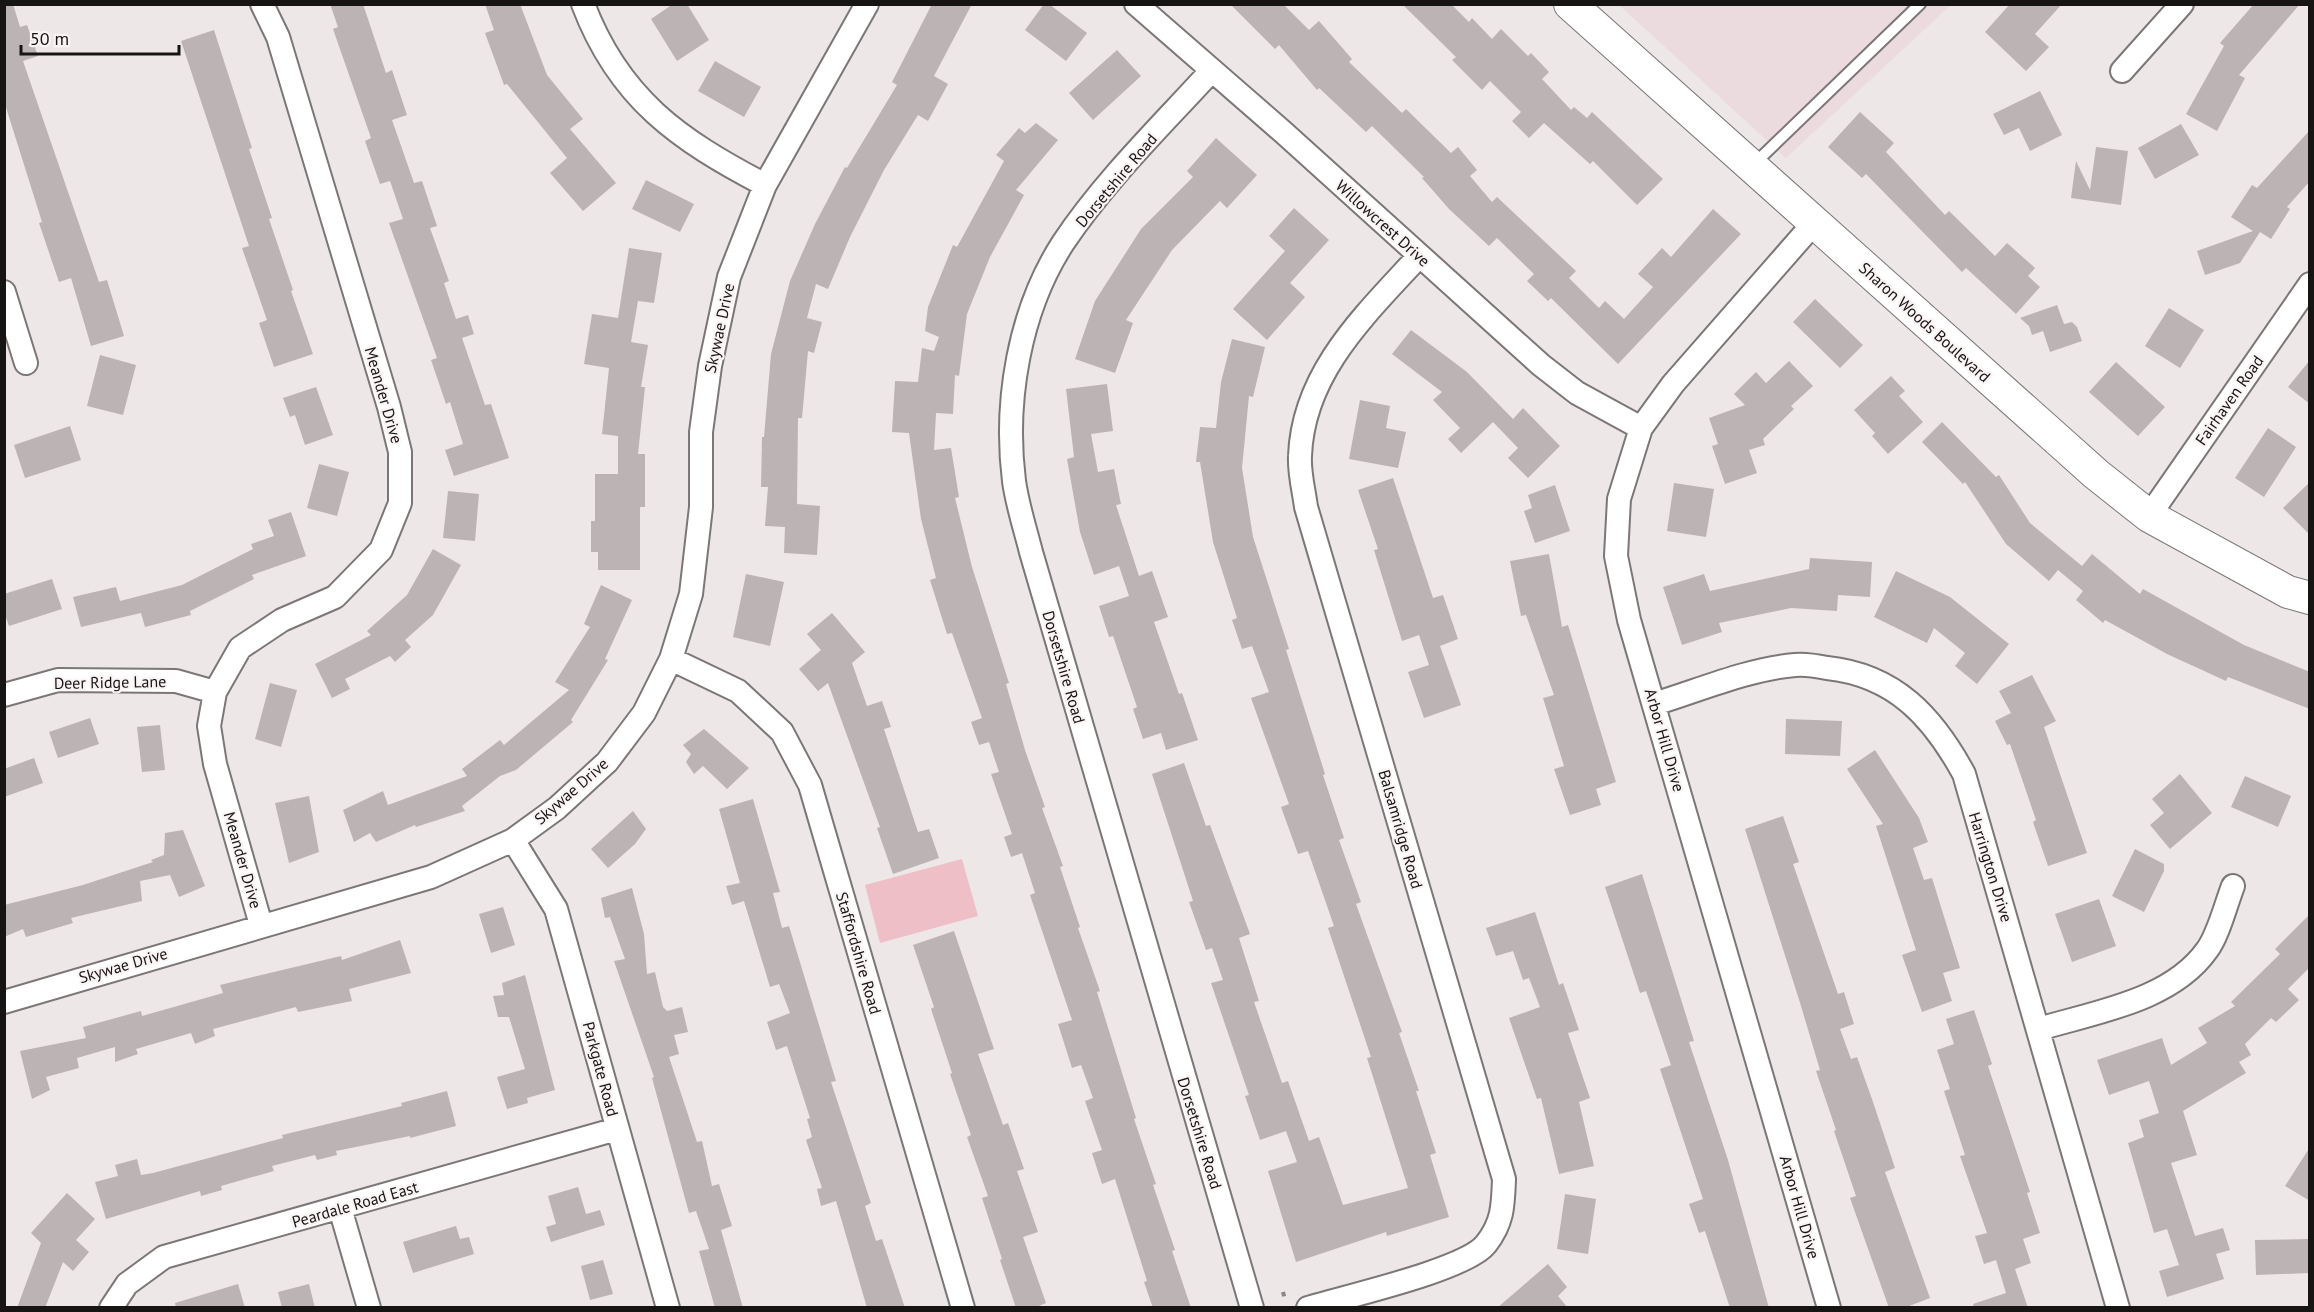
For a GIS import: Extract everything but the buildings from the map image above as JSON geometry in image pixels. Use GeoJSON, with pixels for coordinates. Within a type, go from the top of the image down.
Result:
{"type":"FeatureCollection","features":[{"type":"Feature","properties":{"kind":"street","name":"Meander Drive"},"geometry":{"type":"LineString","coordinates":[[261,925],[215,764],[209,726],[215,692],[240,648],[282,620],[335,597],[366,566],[381,550],[400,503],[400,452],[388,407],[278,37],[262,4]]}},
{"type":"Feature","properties":{"kind":"street"},"geometry":{"type":"LineString","coordinates":[[582,4],[603,50],[632,93],[671,129],[717,160],[765,185]]}},
{"type":"Feature","properties":{"kind":"street","name":"Skywae Drive"},"geometry":{"type":"LineString","coordinates":[[4,1002],[431,877],[513,840],[557,808],[607,762],[644,713],[671,659],[691,594],[701,507],[701,432],[710,366],[729,277],[765,185],[867,4]]}},
{"type":"Feature","properties":{"kind":"street","name":"Willowcrest Drive"},"geometry":{"type":"LineString","coordinates":[[1136,4],[1577,393],[1641,428]]}},
{"type":"Feature","properties":{"kind":"street","name":"Sharon Woods Boulevard"},"geometry":{"type":"LineString","coordinates":[[1569,4],[2096,474],[2149,516],[2288,592],[2310,598]]}},
{"type":"Feature","properties":{"kind":"street"},"geometry":{"type":"LineString","coordinates":[[2122,71],[2182,4]]}},
{"type":"Feature","properties":{"kind":"street","name":"Dorsetshire Road"},"geometry":{"type":"LineString","coordinates":[[1212,70],[1099,194],[1062,245],[1038,296],[1019,352],[1011,411],[1014,481],[1031,552],[1252,1308]]}},
{"type":"Feature","properties":{"kind":"street","name":"Arbor Hill Drive"},"geometry":{"type":"LineString","coordinates":[[1814,223],[1673,384],[1641,428],[1619,499],[1616,556],[1629,620],[1829,1308]]}},
{"type":"Feature","properties":{"kind":"street","name":"Balsamridge Road"},"geometry":{"type":"LineString","coordinates":[[1308,1308],[1454,1265],[1485,1246],[1503,1215],[1504,1179],[1306,507],[1300,457],[1308,410],[1324,368],[1348,334],[1419,256]]}},
{"type":"Feature","properties":{"kind":"street","name":"Fairhaven Road"},"geometry":{"type":"LineString","coordinates":[[2149,516],[2310,284]]}},
{"type":"Feature","properties":{"kind":"street"},"geometry":{"type":"LineString","coordinates":[[4,292],[26,363]]}},
{"type":"Feature","properties":{"kind":"street","name":"Staffordshire Road"},"geometry":{"type":"LineString","coordinates":[[671,659],[738,691],[782,732],[810,784],[963,1308]]}},
{"type":"Feature","properties":{"kind":"street","name":"Harrington Drive"},"geometry":{"type":"LineString","coordinates":[[1654,704],[1765,670],[1797,664],[1850,670],[1884,683],[1898,692],[1924,714],[1946,742],[1964,774],[2118,1308]]}},
{"type":"Feature","properties":{"kind":"street","name":"Deer Ridge Lane"},"geometry":{"type":"LineString","coordinates":[[4,695],[58,680],[176,681],[215,692]]}},
{"type":"Feature","properties":{"kind":"street","name":"Parkgate Road"},"geometry":{"type":"LineString","coordinates":[[513,840],[556,909],[668,1308]]}},
{"type":"Feature","properties":{"kind":"street"},"geometry":{"type":"LineString","coordinates":[[2039,1029],[2133,1000],[2175,982],[2208,950],[2233,886]]}},
{"type":"Feature","properties":{"kind":"street","name":"Peardale Road East"},"geometry":{"type":"LineString","coordinates":[[111,1308],[127,1284],[164,1257],[617,1129]]}},
{"type":"Feature","properties":{"kind":"street"},"geometry":{"type":"LineString","coordinates":[[340,1208],[369,1308]]}},
{"type":"Feature","properties":{"kind":"lane"},"geometry":{"type":"LineString","coordinates":[[1751,167],[1920,4]]}},
{"type":"Feature","properties":{"kind":"path"},"geometry":{"type":"LineString","coordinates":[[1283,1292],[1285,1300]]}},
{"type":"Feature","properties":{"kind":"shaded area"},"geometry":{"type":"Polygon","coordinates":[[[1619,5],[1951,5],[1786,158],[1619,5]]]}},
{"type":"Feature","properties":{"kind":"shaded area"},"geometry":{"type":"Polygon","coordinates":[[[962,859],[978,916],[880,943],[865,885],[962,859]]]}}]}
